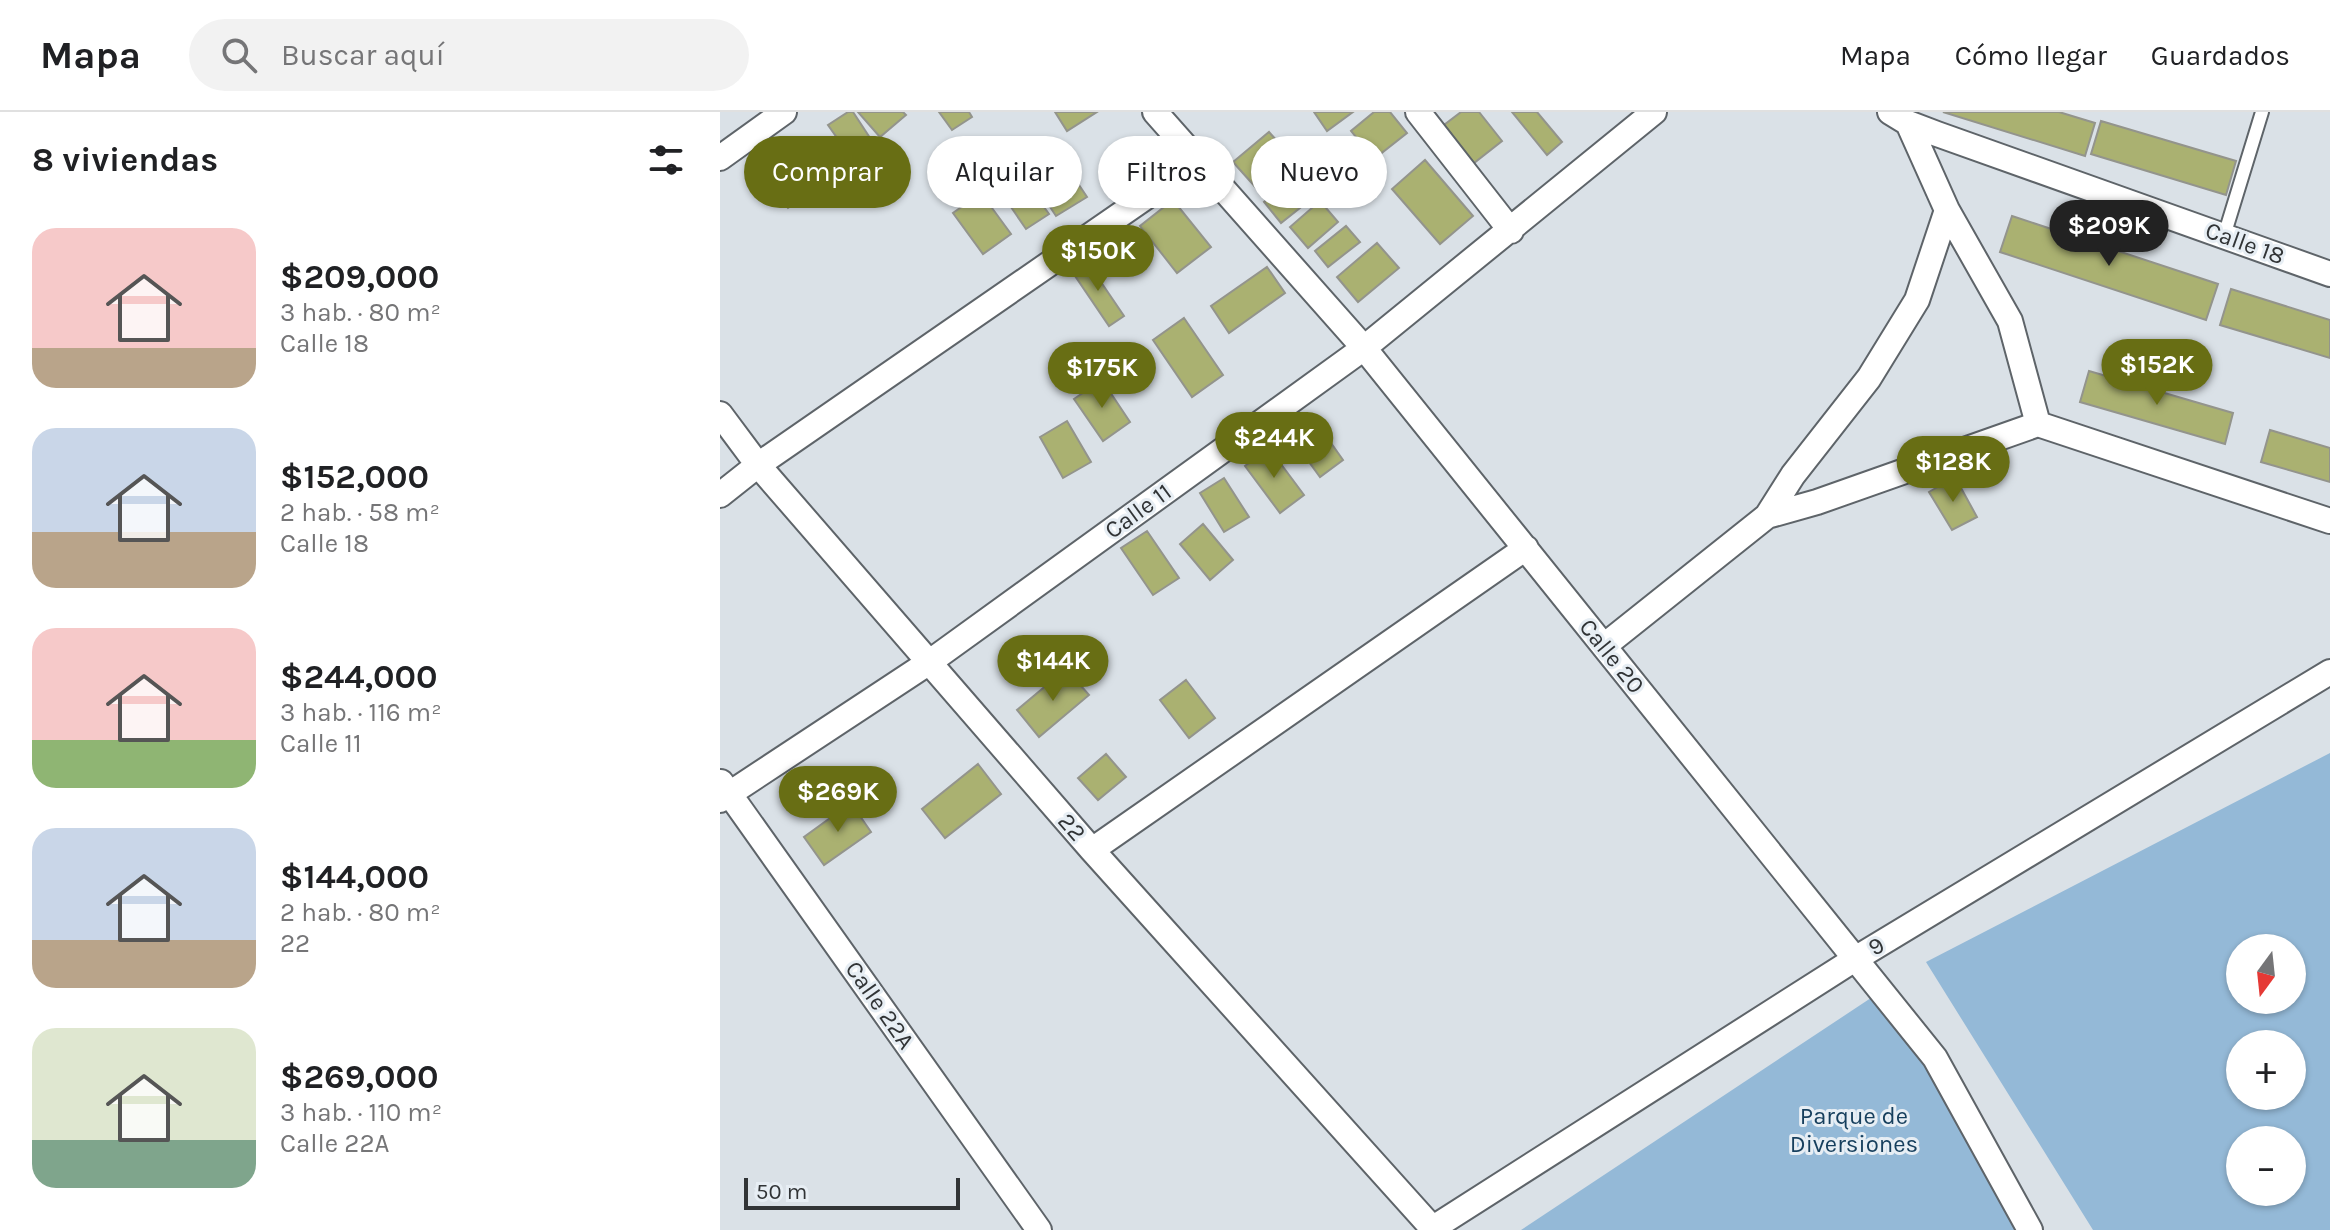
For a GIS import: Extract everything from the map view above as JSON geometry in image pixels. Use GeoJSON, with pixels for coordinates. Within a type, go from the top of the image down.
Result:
{"type":"FeatureCollection","features":[{"type":"Feature","properties":{"kind":"street"},"geometry":{"type":"LineString","coordinates":[[720,158],[784,112]]}},
{"type":"Feature","properties":{"kind":"street","name":"Calle 20"},"geometry":{"type":"LineString","coordinates":[[1155,112],[1176,136]]}},
{"type":"Feature","properties":{"kind":"street"},"geometry":{"type":"LineString","coordinates":[[1418,112],[1511,231]]}},
{"type":"Feature","properties":{"kind":"street","name":"Calle 11"},"geometry":{"type":"LineString","coordinates":[[723,792],[931,661],[1364,348],[1654,112]]}},
{"type":"Feature","properties":{"kind":"street"},"geometry":{"type":"LineString","coordinates":[[1904,116],[1947,210],[2010,321],[2038,424]]}},
{"type":"Feature","properties":{"kind":"street","name":"Calle 18"},"geometry":{"type":"LineString","coordinates":[[1904,116],[2330,274]]}},
{"type":"Feature","properties":{"kind":"street","name":"Calle 20"},"geometry":{"type":"LineString","coordinates":[[1235,203],[1364,348],[1935,1058],[2030,1230]]}},
{"type":"Feature","properties":{"kind":"street"},"geometry":{"type":"LineString","coordinates":[[720,495],[758,465],[1130,208]]}},
{"type":"Feature","properties":{"kind":"street"},"geometry":{"type":"LineString","coordinates":[[1604,646],[1767,516],[1793,475],[1869,378],[1917,300],[1947,210]]}},
{"type":"Feature","properties":{"kind":"street","name":"22"},"geometry":{"type":"LineString","coordinates":[[720,414],[758,465],[1092,850],[1432,1229]]}},
{"type":"Feature","properties":{"kind":"street"},"geometry":{"type":"LineString","coordinates":[[1767,516],[1817,502],[2038,424],[2330,521]]}},
{"type":"Feature","properties":{"kind":"street"},"geometry":{"type":"LineString","coordinates":[[1092,850],[1526,548]]}},
{"type":"Feature","properties":{"kind":"street","name":"9"},"geometry":{"type":"LineString","coordinates":[[1432,1229],[1855,959],[2330,672]]}},
{"type":"Feature","properties":{"kind":"street","name":"Calle 22A"},"geometry":{"type":"LineString","coordinates":[[723,792],[1039,1230]]}},
{"type":"Feature","properties":{"kind":"lane"},"geometry":{"type":"LineString","coordinates":[[2224,236],[2262,112]]}},
{"type":"Feature","properties":{"kind":"green space"},"geometry":{"type":"Polygon","coordinates":[[[2330,753],[2330,1230],[2093,1230],[1926,962],[2330,753]]]}},
{"type":"Feature","properties":{"kind":"green space","name":"Parque de Diversiones"},"geometry":{"type":"Polygon","coordinates":[[[1892,984],[2017,1230],[1521,1230],[1892,984]]]}},
{"type":"Feature","properties":{"kind":"building"},"geometry":{"type":"Polygon","coordinates":[[[853,112],[869,136],[836,136],[828,125],[853,112]]]}},
{"type":"Feature","properties":{"kind":"building"},"geometry":{"type":"Polygon","coordinates":[[[858,112],[903,112],[906,115],[881,136],[858,112]]]}},
{"type":"Feature","properties":{"kind":"building"},"geometry":{"type":"Polygon","coordinates":[[[939,112],[969,112],[972,117],[952,130],[939,112]]]}},
{"type":"Feature","properties":{"kind":"building"},"geometry":{"type":"Polygon","coordinates":[[[1055,112],[1097,112],[1067,131],[1055,112]]]}},
{"type":"Feature","properties":{"kind":"building"},"geometry":{"type":"Polygon","coordinates":[[[1314,112],[1353,112],[1327,131],[1314,112]]]}},
{"type":"Feature","properties":{"kind":"building"},"geometry":{"type":"Polygon","coordinates":[[[1374,112],[1390,112],[1407,133],[1387,149],[1387,136],[1355,136],[1351,131],[1374,112]]]}},
{"type":"Feature","properties":{"kind":"building"},"geometry":{"type":"Polygon","coordinates":[[[1461,112],[1479,112],[1502,141],[1474,163],[1444,125],[1461,112]]]}},
{"type":"Feature","properties":{"kind":"building"},"geometry":{"type":"Polygon","coordinates":[[[1512,112],[1537,112],[1562,142],[1547,155],[1512,112]]]}},
{"type":"Feature","properties":{"kind":"building"},"geometry":{"type":"Polygon","coordinates":[[[1943,112],[2059,112],[2095,123],[2085,156],[1943,112]]]}},
{"type":"Feature","properties":{"kind":"building"},"geometry":{"type":"Polygon","coordinates":[[[2101,121],[2236,161],[2226,195],[2091,154],[2101,121]]]}},
{"type":"Feature","properties":{"kind":"building"},"geometry":{"type":"Polygon","coordinates":[[[1251,147],[1251,182],[1235,164],[1235,160],[1251,147]]]}},
{"type":"Feature","properties":{"kind":"building"},"geometry":{"type":"Polygon","coordinates":[[[1425,160],[1473,216],[1440,244],[1392,189],[1425,160]]]}},
{"type":"Feature","properties":{"kind":"building"},"geometry":{"type":"Polygon","coordinates":[[[960,208],[992,208],[1011,234],[983,254],[953,213],[960,208]]]}},
{"type":"Feature","properties":{"kind":"building"},"geometry":{"type":"Polygon","coordinates":[[[1012,208],[1045,208],[1049,214],[1026,229],[1012,208]]]}},
{"type":"Feature","properties":{"kind":"building"},"geometry":{"type":"Polygon","coordinates":[[[1051,208],[1069,208],[1056,216],[1051,208]]]}},
{"type":"Feature","properties":{"kind":"building"},"geometry":{"type":"Polygon","coordinates":[[[1163,208],[1179,208],[1211,247],[1177,273],[1140,226],[1163,208]]]}},
{"type":"Feature","properties":{"kind":"building"},"geometry":{"type":"Polygon","coordinates":[[[1269,208],[1300,208],[1281,223],[1269,208]]]}},
{"type":"Feature","properties":{"kind":"building"},"geometry":{"type":"Polygon","coordinates":[[[1312,208],[1326,208],[1338,222],[1308,248],[1290,227],[1312,208]]]}},
{"type":"Feature","properties":{"kind":"building"},"geometry":{"type":"Polygon","coordinates":[[[2012,216],[2218,284],[2206,320],[2000,252],[2012,216]]]}},
{"type":"Feature","properties":{"kind":"building"},"geometry":{"type":"Polygon","coordinates":[[[1346,226],[1360,242],[1328,267],[1315,251],[1346,226]]]}},
{"type":"Feature","properties":{"kind":"building"},"geometry":{"type":"Polygon","coordinates":[[[1377,243],[1399,268],[1358,302],[1337,277],[1377,243]]]}},
{"type":"Feature","properties":{"kind":"building"},"geometry":{"type":"Polygon","coordinates":[[[1086,260],[1124,316],[1109,326],[1071,270],[1086,260]]]}},
{"type":"Feature","properties":{"kind":"building"},"geometry":{"type":"Polygon","coordinates":[[[1267,267],[1285,293],[1229,333],[1211,306],[1267,267]]]}},
{"type":"Feature","properties":{"kind":"building"},"geometry":{"type":"Polygon","coordinates":[[[2231,289],[2330,320],[2330,358],[2220,325],[2231,289]]]}},
{"type":"Feature","properties":{"kind":"building"},"geometry":{"type":"Polygon","coordinates":[[[1184,318],[1223,375],[1192,397],[1153,340],[1184,318]]]}},
{"type":"Feature","properties":{"kind":"building"},"geometry":{"type":"Polygon","coordinates":[[[2089,371],[2233,413],[2225,444],[2080,402],[2089,371]]]}},
{"type":"Feature","properties":{"kind":"building"},"geometry":{"type":"Polygon","coordinates":[[[1102,380],[1130,422],[1103,441],[1074,399],[1102,380]]]}},
{"type":"Feature","properties":{"kind":"building"},"geometry":{"type":"Polygon","coordinates":[[[1312,416],[1343,460],[1320,477],[1288,433],[1312,416]]]}},
{"type":"Feature","properties":{"kind":"building"},"geometry":{"type":"Polygon","coordinates":[[[1067,421],[1091,462],[1063,478],[1040,437],[1067,421]]]}},
{"type":"Feature","properties":{"kind":"building"},"geometry":{"type":"Polygon","coordinates":[[[2270,430],[2330,448],[2330,482],[2261,462],[2270,430]]]}},
{"type":"Feature","properties":{"kind":"building"},"geometry":{"type":"Polygon","coordinates":[[[1269,448],[1304,495],[1280,513],[1245,466],[1269,448]]]}},
{"type":"Feature","properties":{"kind":"building"},"geometry":{"type":"Polygon","coordinates":[[[1955,477],[1977,517],[1952,530],[1929,492],[1955,477]]]}},
{"type":"Feature","properties":{"kind":"building"},"geometry":{"type":"Polygon","coordinates":[[[1224,478],[1249,517],[1224,532],[1200,493],[1224,478]]]}},
{"type":"Feature","properties":{"kind":"building"},"geometry":{"type":"Polygon","coordinates":[[[1203,524],[1233,560],[1210,580],[1180,544],[1203,524]]]}},
{"type":"Feature","properties":{"kind":"building"},"geometry":{"type":"Polygon","coordinates":[[[1147,531],[1179,578],[1153,595],[1121,548],[1147,531]]]}},
{"type":"Feature","properties":{"kind":"building"},"geometry":{"type":"Polygon","coordinates":[[[1066,669],[1089,695],[1039,737],[1017,710],[1066,669]]]}},
{"type":"Feature","properties":{"kind":"building"},"geometry":{"type":"Polygon","coordinates":[[[1186,680],[1215,718],[1189,738],[1160,700],[1186,680]]]}},
{"type":"Feature","properties":{"kind":"building"},"geometry":{"type":"Polygon","coordinates":[[[1106,754],[1126,777],[1098,800],[1078,778],[1106,754]]]}},
{"type":"Feature","properties":{"kind":"building"},"geometry":{"type":"Polygon","coordinates":[[[978,764],[1001,794],[945,838],[922,809],[978,764]]]}},
{"type":"Feature","properties":{"kind":"building"},"geometry":{"type":"Polygon","coordinates":[[[851,803],[871,832],[824,865],[804,837],[851,803]]]}}]}
